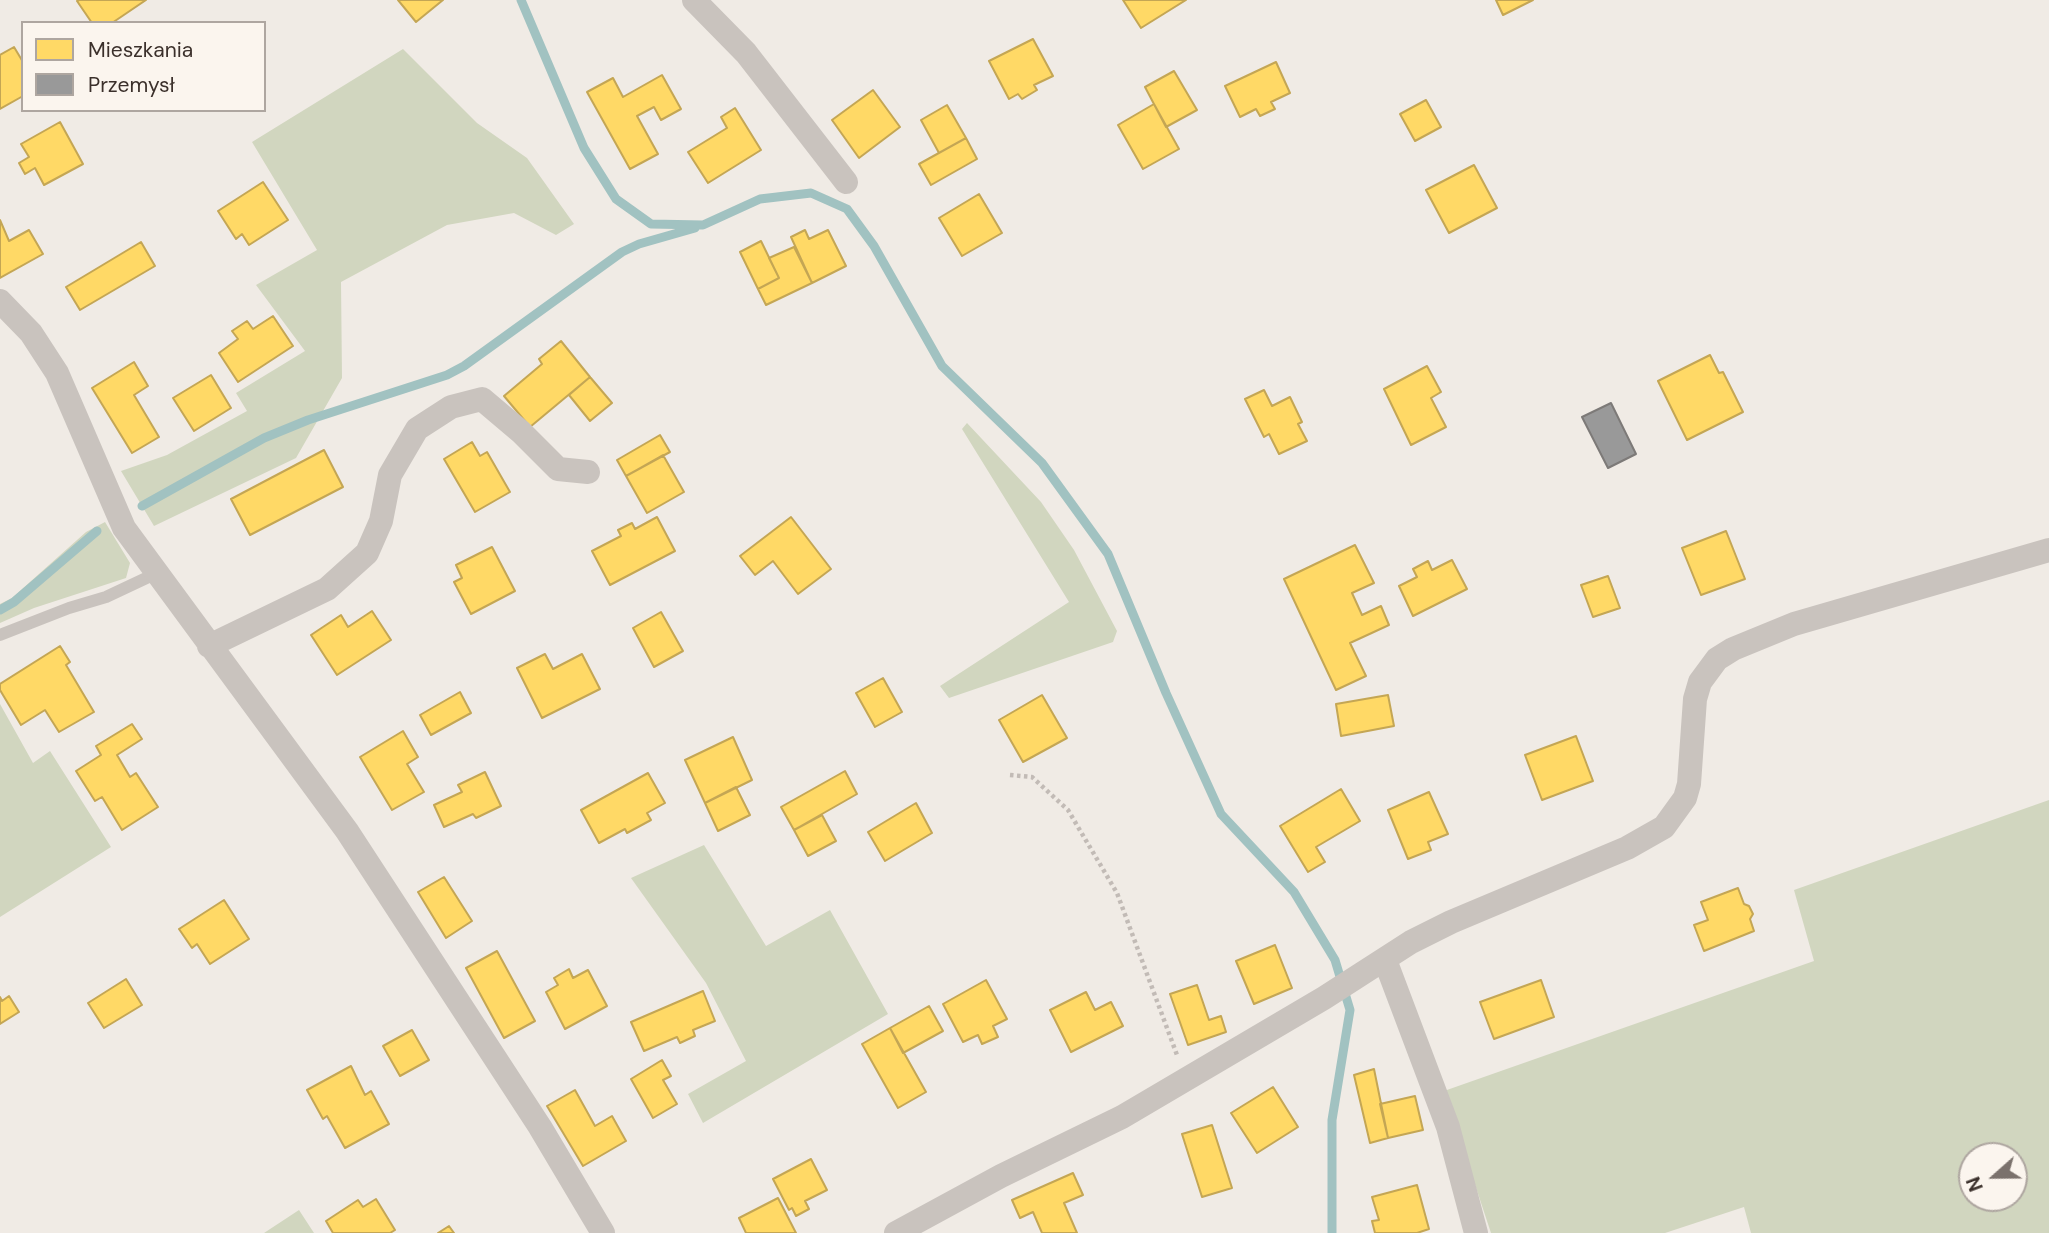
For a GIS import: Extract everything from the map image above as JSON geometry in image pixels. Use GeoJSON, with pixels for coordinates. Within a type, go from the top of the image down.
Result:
{"type":"FeatureCollection","features":[{"type":"Feature","properties":{"kind":"street"},"geometry":{"type":"LineString","coordinates":[[694,0],[747,53],[846,182]]}},
{"type":"Feature","properties":{"kind":"street"},"geometry":{"type":"LineString","coordinates":[[0,301],[31,333],[57,373],[124,528],[346,831],[540,1127],[603,1233]]}},
{"type":"Feature","properties":{"kind":"street"},"geometry":{"type":"LineString","coordinates":[[209,646],[327,589],[367,553],[381,522],[390,475],[417,429],[451,407],[482,399],[521,432],[558,469],[588,471]]}},
{"type":"Feature","properties":{"kind":"street"},"geometry":{"type":"LineString","coordinates":[[896,1233],[1001,1176],[1122,1117],[1326,997],[1411,942],[1451,922],[1627,848],[1664,827],[1681,805],[1689,784],[1695,699],[1700,682],[1717,659],[1733,649],[1794,624],[2049,550]]}},
{"type":"Feature","properties":{"kind":"street"},"geometry":{"type":"LineString","coordinates":[[1385,960],[1448,1127],[1476,1233]]}},
{"type":"Feature","properties":{"kind":"lane"},"geometry":{"type":"LineString","coordinates":[[0,635],[57,612],[106,597],[157,573]]}},
{"type":"Feature","properties":{"kind":"path"},"geometry":{"type":"LineString","coordinates":[[1010,775],[1032,777],[1068,810],[1117,893],[1186,1079]]}},
{"type":"Feature","properties":{"kind":"green space"},"geometry":{"type":"Polygon","coordinates":[[[403,49],[477,123],[527,158],[574,224],[556,235],[514,213],[447,225],[341,282],[342,378],[296,458],[154,526],[121,471],[167,455],[247,411],[236,393],[305,351],[256,285],[317,250],[252,142],[403,49]]]}},
{"type":"Feature","properties":{"kind":"green space"},"geometry":{"type":"Polygon","coordinates":[[[967,423],[1041,502],[1074,550],[1117,631],[1113,642],[949,698],[940,686],[1069,602],[962,429],[967,423]]]}},
{"type":"Feature","properties":{"kind":"green space"},"geometry":{"type":"Polygon","coordinates":[[[105,522],[130,563],[126,578],[34,608],[0,623],[0,604],[12,598],[86,532],[105,522]]]}},
{"type":"Feature","properties":{"kind":"green space"},"geometry":{"type":"Polygon","coordinates":[[[0,704],[33,763],[50,751],[111,847],[0,917],[0,704]]]}},
{"type":"Feature","properties":{"kind":"green space"},"geometry":{"type":"Polygon","coordinates":[[[2049,800],[2049,1233],[1751,1233],[1744,1207],[1665,1233],[1491,1233],[1444,1091],[1814,961],[1794,890],[2049,800]]]}},
{"type":"Feature","properties":{"kind":"green space"},"geometry":{"type":"Polygon","coordinates":[[[704,845],[766,946],[830,910],[888,1014],[703,1123],[688,1094],[746,1061],[706,983],[631,878],[704,845]]]}},
{"type":"Feature","properties":{"kind":"green space"},"geometry":{"type":"Polygon","coordinates":[[[299,1210],[314,1233],[264,1233],[299,1210]]]}},
{"type":"Feature","properties":{"kind":"building: Mieszkania"},"geometry":{"type":"Polygon","coordinates":[[[146,0],[115,21],[91,21],[77,1],[146,0]]]}},
{"type":"Feature","properties":{"kind":"building: Mieszkania"},"geometry":{"type":"Polygon","coordinates":[[[398,0],[443,0],[416,22],[398,0]]]}},
{"type":"Feature","properties":{"kind":"building: Mieszkania"},"geometry":{"type":"Polygon","coordinates":[[[1123,0],[1186,0],[1141,28],[1123,0]]]}},
{"type":"Feature","properties":{"kind":"building: Mieszkania"},"geometry":{"type":"Polygon","coordinates":[[[1496,0],[1533,0],[1503,15],[1496,0]]]}},
{"type":"Feature","properties":{"kind":"building: Mieszkania"},"geometry":{"type":"Polygon","coordinates":[[[1033,39],[1053,76],[1034,85],[1037,90],[1022,99],[1018,94],[1009,99],[989,61],[1033,39]]]}},
{"type":"Feature","properties":{"kind":"building: Mieszkania"},"geometry":{"type":"Polygon","coordinates":[[[14,47],[21,59],[21,97],[0,109],[0,55],[14,47]]]}},
{"type":"Feature","properties":{"kind":"building: Mieszkania"},"geometry":{"type":"Polygon","coordinates":[[[1276,62],[1290,93],[1271,102],[1275,109],[1260,116],[1256,109],[1240,117],[1225,86],[1276,62]]]}},
{"type":"Feature","properties":{"kind":"building: Mieszkania"},"geometry":{"type":"Polygon","coordinates":[[[1174,71],[1197,110],[1166,127],[1145,87],[1174,71]]]}},
{"type":"Feature","properties":{"kind":"building: Mieszkania"},"geometry":{"type":"Polygon","coordinates":[[[662,75],[681,109],[661,120],[654,107],[637,116],[658,154],[630,169],[587,92],[613,78],[623,97],[662,75]]]}},
{"type":"Feature","properties":{"kind":"building: Mieszkania"},"geometry":{"type":"Polygon","coordinates":[[[873,90],[900,127],[859,158],[832,120],[873,90]]]}},
{"type":"Feature","properties":{"kind":"building: Mieszkania"},"geometry":{"type":"Polygon","coordinates":[[[1426,100],[1441,127],[1415,141],[1400,114],[1426,100]]]}},
{"type":"Feature","properties":{"kind":"building: Mieszkania"},"geometry":{"type":"Polygon","coordinates":[[[1154,104],[1179,149],[1143,169],[1118,125],[1154,104]]]}},
{"type":"Feature","properties":{"kind":"building: Mieszkania"},"geometry":{"type":"Polygon","coordinates":[[[947,105],[966,138],[939,153],[921,120],[947,105]]]}},
{"type":"Feature","properties":{"kind":"building: Mieszkania"},"geometry":{"type":"Polygon","coordinates":[[[735,108],[761,150],[708,183],[688,152],[727,128],[721,117],[735,108]]]}},
{"type":"Feature","properties":{"kind":"building: Mieszkania"},"geometry":{"type":"Polygon","coordinates":[[[60,122],[83,164],[44,185],[35,168],[25,174],[19,163],[29,157],[21,144],[60,122]]]}},
{"type":"Feature","properties":{"kind":"building: Mieszkania"},"geometry":{"type":"Polygon","coordinates":[[[966,138],[977,159],[931,185],[919,164],[966,138]]]}},
{"type":"Feature","properties":{"kind":"building: Mieszkania"},"geometry":{"type":"Polygon","coordinates":[[[1474,165],[1497,208],[1449,233],[1426,190],[1474,165]]]}},
{"type":"Feature","properties":{"kind":"building: Mieszkania"},"geometry":{"type":"Polygon","coordinates":[[[263,182],[288,220],[249,245],[242,234],[236,239],[218,211],[263,182]]]}},
{"type":"Feature","properties":{"kind":"building: Mieszkania"},"geometry":{"type":"Polygon","coordinates":[[[979,194],[1002,233],[962,256],[939,218],[979,194]]]}},
{"type":"Feature","properties":{"kind":"building: Mieszkania"},"geometry":{"type":"Polygon","coordinates":[[[0,220],[9,241],[29,230],[43,254],[0,278],[0,220]]]}},
{"type":"Feature","properties":{"kind":"building: Mieszkania"},"geometry":{"type":"Polygon","coordinates":[[[805,230],[809,239],[828,230],[846,266],[812,283],[791,237],[805,230]]]}},
{"type":"Feature","properties":{"kind":"building: Mieszkania"},"geometry":{"type":"Polygon","coordinates":[[[761,241],[779,278],[758,289],[740,252],[761,241]]]}},
{"type":"Feature","properties":{"kind":"building: Mieszkania"},"geometry":{"type":"Polygon","coordinates":[[[141,242],[155,266],[80,310],[66,287],[141,242]]]}},
{"type":"Feature","properties":{"kind":"building: Mieszkania"},"geometry":{"type":"Polygon","coordinates":[[[794,247],[812,283],[766,305],[758,289],[779,278],[769,258],[794,247]]]}},
{"type":"Feature","properties":{"kind":"building: Mieszkania"},"geometry":{"type":"Polygon","coordinates":[[[273,316],[293,346],[238,382],[219,353],[238,339],[232,331],[247,321],[253,329],[273,316]]]}},
{"type":"Feature","properties":{"kind":"building: Mieszkania"},"geometry":{"type":"Polygon","coordinates":[[[561,341],[590,377],[530,427],[504,396],[542,364],[539,359],[561,341]]]}},
{"type":"Feature","properties":{"kind":"building: Mieszkania"},"geometry":{"type":"Polygon","coordinates":[[[1710,355],[1719,373],[1723,372],[1743,412],[1687,440],[1658,381],[1710,355]]]}},
{"type":"Feature","properties":{"kind":"building: Mieszkania"},"geometry":{"type":"Polygon","coordinates":[[[134,362],[148,386],[134,395],[159,437],[132,453],[92,388],[134,362]]]}},
{"type":"Feature","properties":{"kind":"building: Mieszkania"},"geometry":{"type":"Polygon","coordinates":[[[1427,366],[1441,392],[1431,398],[1446,427],[1411,445],[1384,389],[1427,366]]]}},
{"type":"Feature","properties":{"kind":"building: Mieszkania"},"geometry":{"type":"Polygon","coordinates":[[[211,375],[231,408],[194,431],[173,398],[211,375]]]}},
{"type":"Feature","properties":{"kind":"building: Mieszkania"},"geometry":{"type":"Polygon","coordinates":[[[590,377],[612,403],[590,421],[569,395],[590,377]]]}},
{"type":"Feature","properties":{"kind":"building: Mieszkania"},"geometry":{"type":"Polygon","coordinates":[[[1264,390],[1272,406],[1290,397],[1302,422],[1298,424],[1307,441],[1279,454],[1269,434],[1264,437],[1245,399],[1264,390]]]}},
{"type":"Feature","properties":{"kind":"building: Mieszkania"},"geometry":{"type":"Polygon","coordinates":[[[660,435],[670,452],[626,476],[617,460],[660,435]]]}},
{"type":"Feature","properties":{"kind":"building: Mieszkania"},"geometry":{"type":"Polygon","coordinates":[[[472,442],[480,456],[487,452],[510,492],[475,512],[444,459],[472,442]]]}},
{"type":"Feature","properties":{"kind":"building: Mieszkania"},"geometry":{"type":"Polygon","coordinates":[[[324,450],[343,487],[250,535],[231,499],[324,450]]]}},
{"type":"Feature","properties":{"kind":"building: Mieszkania"},"geometry":{"type":"Polygon","coordinates":[[[663,455],[684,492],[647,513],[626,476],[663,455]]]}},
{"type":"Feature","properties":{"kind":"building: Mieszkania"},"geometry":{"type":"Polygon","coordinates":[[[657,517],[675,551],[610,585],[592,551],[621,536],[618,530],[632,523],[635,529],[657,517]]]}},
{"type":"Feature","properties":{"kind":"building: Mieszkania"},"geometry":{"type":"Polygon","coordinates":[[[791,517],[831,569],[798,594],[773,561],[755,575],[740,556],[791,517]]]}},
{"type":"Feature","properties":{"kind":"building: Mieszkania"},"geometry":{"type":"Polygon","coordinates":[[[1726,531],[1745,579],[1701,595],[1682,548],[1726,531]]]}},
{"type":"Feature","properties":{"kind":"building: Mieszkania"},"geometry":{"type":"Polygon","coordinates":[[[1355,545],[1374,583],[1352,593],[1362,615],[1381,606],[1389,625],[1350,643],[1366,676],[1336,690],[1284,579],[1355,545]]]}},
{"type":"Feature","properties":{"kind":"building: Mieszkania"},"geometry":{"type":"Polygon","coordinates":[[[492,547],[515,591],[471,614],[454,582],[462,578],[456,565],[492,547]]]}},
{"type":"Feature","properties":{"kind":"building: Mieszkania"},"geometry":{"type":"Polygon","coordinates":[[[1452,560],[1467,589],[1413,616],[1399,586],[1417,577],[1413,569],[1428,561],[1432,570],[1452,560]]]}},
{"type":"Feature","properties":{"kind":"building: Mieszkania"},"geometry":{"type":"Polygon","coordinates":[[[1608,576],[1620,608],[1593,617],[1581,585],[1608,576]]]}},
{"type":"Feature","properties":{"kind":"building: Mieszkania"},"geometry":{"type":"Polygon","coordinates":[[[372,611],[391,640],[337,675],[311,635],[341,615],[348,627],[372,611]]]}},
{"type":"Feature","properties":{"kind":"building: Mieszkania"},"geometry":{"type":"Polygon","coordinates":[[[661,612],[683,651],[654,667],[633,628],[661,612]]]}},
{"type":"Feature","properties":{"kind":"building: Mieszkania"},"geometry":{"type":"Polygon","coordinates":[[[60,646],[70,662],[66,665],[94,712],[59,732],[45,710],[21,725],[0,690],[0,684],[60,646]]]}},
{"type":"Feature","properties":{"kind":"building: Mieszkania"},"geometry":{"type":"Polygon","coordinates":[[[545,654],[553,669],[582,654],[600,689],[542,718],[517,668],[545,654]]]}},
{"type":"Feature","properties":{"kind":"building: Mieszkania"},"geometry":{"type":"Polygon","coordinates":[[[883,678],[902,712],[875,727],[856,693],[883,678]]]}},
{"type":"Feature","properties":{"kind":"building: Mieszkania"},"geometry":{"type":"Polygon","coordinates":[[[460,692],[471,713],[431,735],[420,715],[460,692]]]}},
{"type":"Feature","properties":{"kind":"building: Mieszkania"},"geometry":{"type":"Polygon","coordinates":[[[1042,695],[1067,738],[1023,762],[999,720],[1042,695]]]}},
{"type":"Feature","properties":{"kind":"building: Mieszkania"},"geometry":{"type":"Polygon","coordinates":[[[1388,695],[1394,726],[1341,736],[1336,704],[1388,695]]]}},
{"type":"Feature","properties":{"kind":"building: Mieszkania"},"geometry":{"type":"Polygon","coordinates":[[[132,724],[142,739],[117,755],[130,777],[136,773],[158,807],[122,830],[102,797],[95,801],[76,771],[101,755],[96,746],[132,724]]]}},
{"type":"Feature","properties":{"kind":"building: Mieszkania"},"geometry":{"type":"Polygon","coordinates":[[[403,731],[418,757],[407,764],[424,792],[392,810],[360,757],[403,731]]]}},
{"type":"Feature","properties":{"kind":"building: Mieszkania"},"geometry":{"type":"Polygon","coordinates":[[[1576,736],[1593,781],[1542,800],[1525,755],[1576,736]]]}},
{"type":"Feature","properties":{"kind":"building: Mieszkania"},"geometry":{"type":"Polygon","coordinates":[[[733,737],[752,780],[705,803],[685,760],[733,737]]]}},
{"type":"Feature","properties":{"kind":"building: Mieszkania"},"geometry":{"type":"Polygon","coordinates":[[[845,771],[857,794],[794,830],[781,807],[845,771]]]}},
{"type":"Feature","properties":{"kind":"building: Mieszkania"},"geometry":{"type":"Polygon","coordinates":[[[485,772],[501,806],[476,818],[473,814],[444,827],[434,805],[462,792],[458,785],[485,772]]]}},
{"type":"Feature","properties":{"kind":"building: Mieszkania"},"geometry":{"type":"Polygon","coordinates":[[[648,773],[665,803],[647,813],[651,820],[627,833],[625,829],[599,843],[581,810],[648,773]]]}},
{"type":"Feature","properties":{"kind":"building: Mieszkania"},"geometry":{"type":"Polygon","coordinates":[[[736,787],[750,815],[718,831],[705,803],[736,787]]]}},
{"type":"Feature","properties":{"kind":"building: Mieszkania"},"geometry":{"type":"Polygon","coordinates":[[[1341,789],[1360,821],[1316,847],[1325,862],[1308,872],[1280,826],[1341,789]]]}},
{"type":"Feature","properties":{"kind":"building: Mieszkania"},"geometry":{"type":"Polygon","coordinates":[[[1429,792],[1448,834],[1428,842],[1431,850],[1408,859],[1388,810],[1429,792]]]}},
{"type":"Feature","properties":{"kind":"building: Mieszkania"},"geometry":{"type":"Polygon","coordinates":[[[916,803],[932,833],[885,861],[868,832],[916,803]]]}},
{"type":"Feature","properties":{"kind":"building: Mieszkania"},"geometry":{"type":"Polygon","coordinates":[[[822,815],[836,841],[808,856],[794,830],[822,815]]]}},
{"type":"Feature","properties":{"kind":"building: Mieszkania"},"geometry":{"type":"Polygon","coordinates":[[[444,877],[472,921],[446,938],[418,892],[444,877]]]}},
{"type":"Feature","properties":{"kind":"building: Mieszkania"},"geometry":{"type":"Polygon","coordinates":[[[1738,888],[1744,904],[1749,906],[1753,914],[1750,919],[1754,931],[1704,951],[1694,925],[1708,920],[1701,902],[1738,888]]]}},
{"type":"Feature","properties":{"kind":"building: Mieszkania"},"geometry":{"type":"Polygon","coordinates":[[[224,900],[249,939],[210,964],[197,944],[192,948],[179,929],[224,900]]]}},
{"type":"Feature","properties":{"kind":"building: Mieszkania"},"geometry":{"type":"Polygon","coordinates":[[[1275,945],[1292,988],[1254,1004],[1236,961],[1275,945]]]}},
{"type":"Feature","properties":{"kind":"building: Mieszkania"},"geometry":{"type":"Polygon","coordinates":[[[497,951],[535,1021],[504,1038],[466,968],[497,951]]]}},
{"type":"Feature","properties":{"kind":"building: Mieszkania"},"geometry":{"type":"Polygon","coordinates":[[[569,969],[573,978],[588,970],[607,1006],[565,1029],[546,992],[558,985],[554,978],[569,969]]]}},
{"type":"Feature","properties":{"kind":"building: Mieszkania"},"geometry":{"type":"Polygon","coordinates":[[[126,979],[142,1005],[104,1028],[88,1003],[126,979]]]}},
{"type":"Feature","properties":{"kind":"building: Mieszkania"},"geometry":{"type":"Polygon","coordinates":[[[986,980],[1007,1019],[993,1026],[998,1037],[982,1044],[978,1035],[963,1042],[943,1004],[986,980]]]}},
{"type":"Feature","properties":{"kind":"building: Mieszkania"},"geometry":{"type":"Polygon","coordinates":[[[1541,980],[1554,1017],[1494,1039],[1480,1002],[1541,980]]]}},
{"type":"Feature","properties":{"kind":"building: Mieszkania"},"geometry":{"type":"Polygon","coordinates":[[[1197,985],[1209,1020],[1221,1016],[1226,1032],[1188,1045],[1170,994],[1197,985]]]}},
{"type":"Feature","properties":{"kind":"building: Mieszkania"},"geometry":{"type":"Polygon","coordinates":[[[703,991],[715,1021],[693,1030],[695,1036],[680,1043],[677,1037],[644,1051],[631,1022],[703,991]]]}},
{"type":"Feature","properties":{"kind":"building: Mieszkania"},"geometry":{"type":"Polygon","coordinates":[[[1086,992],[1095,1010],[1111,1002],[1123,1026],[1071,1052],[1050,1010],[1086,992]]]}},
{"type":"Feature","properties":{"kind":"building: Mieszkania"},"geometry":{"type":"Polygon","coordinates":[[[9,996],[19,1012],[0,1024],[0,997],[2,1001],[9,996]]]}},
{"type":"Feature","properties":{"kind":"building: Mieszkania"},"geometry":{"type":"Polygon","coordinates":[[[929,1006],[943,1031],[903,1053],[890,1028],[929,1006]]]}},
{"type":"Feature","properties":{"kind":"building: Mieszkania"},"geometry":{"type":"Polygon","coordinates":[[[890,1028],[926,1092],[898,1108],[862,1044],[890,1028]]]}},
{"type":"Feature","properties":{"kind":"building: Mieszkania"},"geometry":{"type":"Polygon","coordinates":[[[412,1030],[429,1060],[400,1076],[383,1046],[412,1030]]]}},
{"type":"Feature","properties":{"kind":"building: Mieszkania"},"geometry":{"type":"Polygon","coordinates":[[[662,1060],[671,1076],[663,1080],[677,1104],[653,1118],[631,1079],[662,1060]]]}},
{"type":"Feature","properties":{"kind":"building: Mieszkania"},"geometry":{"type":"Polygon","coordinates":[[[351,1066],[365,1095],[371,1091],[389,1124],[345,1148],[327,1116],[323,1119],[307,1090],[351,1066]]]}},
{"type":"Feature","properties":{"kind":"building: Mieszkania"},"geometry":{"type":"Polygon","coordinates":[[[1374,1069],[1388,1138],[1370,1143],[1354,1075],[1374,1069]]]}},
{"type":"Feature","properties":{"kind":"building: Mieszkania"},"geometry":{"type":"Polygon","coordinates":[[[1273,1087],[1298,1127],[1257,1153],[1231,1113],[1273,1087]]]}},
{"type":"Feature","properties":{"kind":"building: Mieszkania"},"geometry":{"type":"Polygon","coordinates":[[[575,1090],[595,1126],[612,1116],[626,1141],[583,1166],[547,1106],[575,1090]]]}},
{"type":"Feature","properties":{"kind":"building: Mieszkania"},"geometry":{"type":"Polygon","coordinates":[[[1415,1096],[1423,1130],[1388,1138],[1380,1104],[1415,1096]]]}},
{"type":"Feature","properties":{"kind":"building: Mieszkania"},"geometry":{"type":"Polygon","coordinates":[[[1212,1125],[1232,1188],[1202,1197],[1182,1134],[1212,1125]]]}},
{"type":"Feature","properties":{"kind":"building: Mieszkania"},"geometry":{"type":"Polygon","coordinates":[[[811,1159],[827,1190],[805,1201],[809,1209],[796,1216],[792,1208],[789,1210],[773,1179],[811,1159]]]}},
{"type":"Feature","properties":{"kind":"building: Mieszkania"},"geometry":{"type":"Polygon","coordinates":[[[1073,1173],[1083,1195],[1064,1203],[1077,1233],[1042,1233],[1033,1212],[1020,1218],[1012,1200],[1073,1173]]]}},
{"type":"Feature","properties":{"kind":"building: Mieszkania"},"geometry":{"type":"Polygon","coordinates":[[[1417,1185],[1429,1229],[1417,1233],[1375,1233],[1372,1221],[1379,1220],[1372,1197],[1417,1185]]]}},
{"type":"Feature","properties":{"kind":"building: Mieszkania"},"geometry":{"type":"Polygon","coordinates":[[[778,1198],[796,1233],[746,1233],[739,1218],[778,1198]]]}},
{"type":"Feature","properties":{"kind":"building: Mieszkania"},"geometry":{"type":"Polygon","coordinates":[[[376,1199],[395,1230],[390,1233],[333,1233],[326,1221],[358,1200],[363,1207],[376,1199]]]}},
{"type":"Feature","properties":{"kind":"building: Mieszkania"},"geometry":{"type":"Polygon","coordinates":[[[449,1226],[454,1233],[438,1233],[449,1226]]]}},
{"type":"Feature","properties":{"kind":"building: Przemysł"},"geometry":{"type":"Polygon","coordinates":[[[1611,403],[1636,454],[1608,468],[1582,417],[1611,403]]]}},
{"type":"Feature","properties":{"kind":"waterway"},"geometry":{"type":"LineString","coordinates":[[521,0],[584,148],[616,199],[651,224],[703,225],[760,199],[811,193],[847,209],[874,246],[942,366],[1042,463],[1108,554],[1166,693],[1221,814],[1294,892],[1335,960],[1350,1010],[1332,1120],[1332,1233]]}},
{"type":"Feature","properties":{"kind":"waterway"},"geometry":{"type":"LineString","coordinates":[[142,506],[264,438],[308,420],[447,375],[464,366],[622,252],[639,244],[695,228]]}},
{"type":"Feature","properties":{"kind":"waterway"},"geometry":{"type":"LineString","coordinates":[[0,610],[14,602],[97,531]]}}]}
